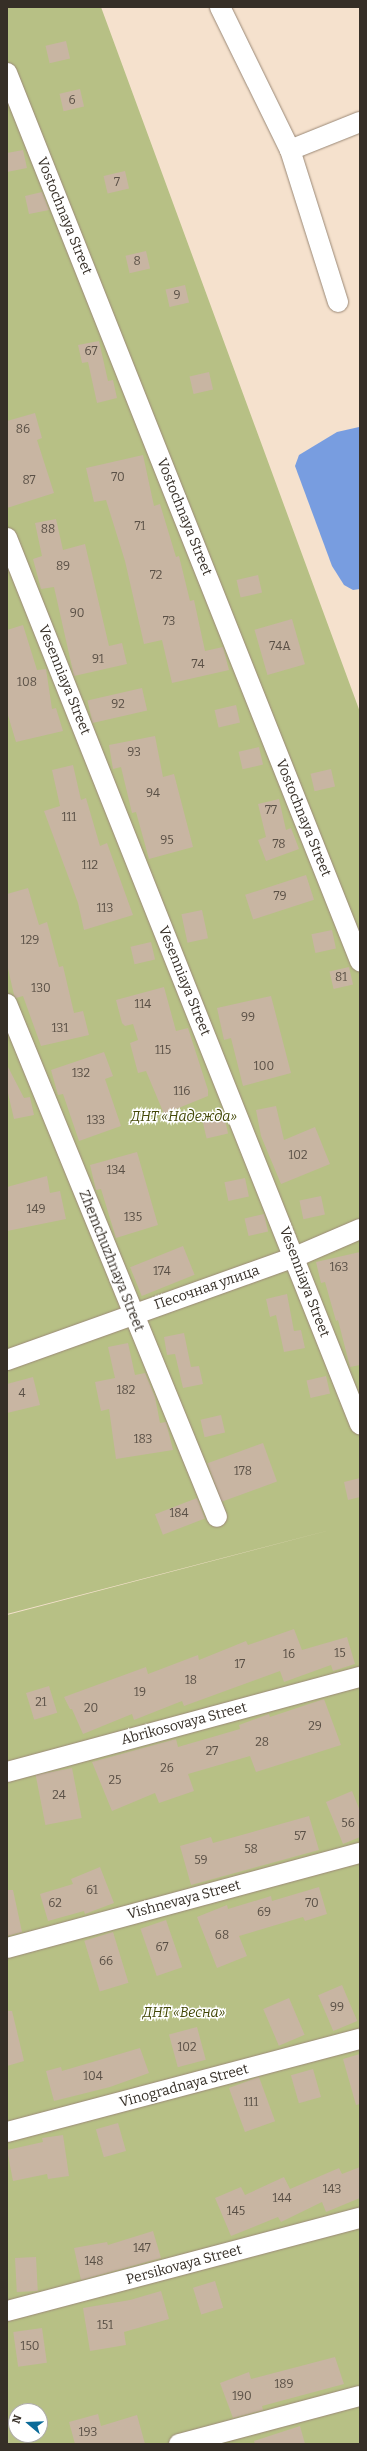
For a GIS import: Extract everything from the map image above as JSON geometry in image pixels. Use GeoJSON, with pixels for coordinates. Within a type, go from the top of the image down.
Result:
{"type":"FeatureCollection","features":[{"type":"Feature","properties":{"kind":"lane"},"geometry":{"type":"LineString","coordinates":[[220,7],[290,150],[338,302]]}},
{"type":"Feature","properties":{"kind":"lane","name":"Vostochnaya Street"},"geometry":{"type":"LineString","coordinates":[[7,73],[360,961]]}},
{"type":"Feature","properties":{"kind":"lane"},"geometry":{"type":"LineString","coordinates":[[290,150],[360,122]]}},
{"type":"Feature","properties":{"kind":"lane","name":"Vesenniaya Street"},"geometry":{"type":"LineString","coordinates":[[7,538],[295,1257],[360,1424]]}},
{"type":"Feature","properties":{"kind":"lane","name":"Zhemchuzhnaya Street"},"geometry":{"type":"LineString","coordinates":[[7,1004],[132,1314],[217,1517]]}},
{"type":"Feature","properties":{"kind":"lane","name":"Песочная улица"},"geometry":{"type":"LineString","coordinates":[[7,1360],[132,1314],[295,1257],[360,1229]]}},
{"type":"Feature","properties":{"kind":"lane","name":"Abrikosovaya Street"},"geometry":{"type":"LineString","coordinates":[[7,1772],[360,1677]]}},
{"type":"Feature","properties":{"kind":"lane","name":"Vishnevaya Street"},"geometry":{"type":"LineString","coordinates":[[7,1948],[360,1853]]}},
{"type":"Feature","properties":{"kind":"lane","name":"Vinogradnaya Street"},"geometry":{"type":"LineString","coordinates":[[7,2132],[360,2039]]}},
{"type":"Feature","properties":{"kind":"lane","name":"Persikovaya Street"},"geometry":{"type":"LineString","coordinates":[[7,2311],[360,2218]]}},
{"type":"Feature","properties":{"kind":"lane"},"geometry":{"type":"LineString","coordinates":[[179,2444],[360,2396]]}},
{"type":"Feature","properties":{"kind":"green space"},"geometry":{"type":"Polygon","coordinates":[[[7,7],[101,7],[360,712],[360,2444],[7,2444],[7,1615],[338,1528],[7,1614],[7,7]]]}},
{"type":"Feature","properties":{"kind":"water"},"geometry":{"type":"Polygon","coordinates":[[[359,427],[360,589],[353,590],[344,585],[332,566],[295,466],[299,455],[337,432],[359,427]]]}},
{"type":"Feature","properties":{"kind":"building"},"geometry":{"type":"Polygon","coordinates":[[[66,41],[70,59],[50,63],[46,46],[66,41]]]}},
{"type":"Feature","properties":{"kind":"building"},"geometry":{"type":"Polygon","coordinates":[[[80,89],[84,107],[64,111],[60,94],[80,89]]]}},
{"type":"Feature","properties":{"kind":"building"},"geometry":{"type":"Polygon","coordinates":[[[23,150],[27,168],[7,172],[7,153],[23,150]]]}},
{"type":"Feature","properties":{"kind":"building"},"geometry":{"type":"Polygon","coordinates":[[[125,171],[129,189],[108,193],[104,176],[125,171]]]}},
{"type":"Feature","properties":{"kind":"building"},"geometry":{"type":"Polygon","coordinates":[[[42,192],[49,210],[29,214],[25,196],[42,192]]]}},
{"type":"Feature","properties":{"kind":"building"},"geometry":{"type":"Polygon","coordinates":[[[146,251],[150,269],[130,273],[126,256],[146,251]]]}},
{"type":"Feature","properties":{"kind":"building"},"geometry":{"type":"Polygon","coordinates":[[[185,285],[189,303],[170,307],[166,289],[185,285]]]}},
{"type":"Feature","properties":{"kind":"building"},"geometry":{"type":"Polygon","coordinates":[[[99,341],[108,381],[113,380],[117,398],[97,403],[88,362],[82,363],[78,345],[99,341]]]}},
{"type":"Feature","properties":{"kind":"building"},"geometry":{"type":"Polygon","coordinates":[[[209,372],[213,390],[194,394],[190,376],[209,372]]]}},
{"type":"Feature","properties":{"kind":"building"},"geometry":{"type":"Polygon","coordinates":[[[35,413],[42,438],[37,440],[54,493],[7,508],[7,421],[35,413]]]}},
{"type":"Feature","properties":{"kind":"building"},"geometry":{"type":"Polygon","coordinates":[[[143,455],[154,506],[160,504],[176,557],[179,556],[190,601],[194,600],[205,651],[223,647],[229,670],[172,683],[162,640],[144,644],[125,561],[106,500],[94,502],[86,468],[143,455]]]}},
{"type":"Feature","properties":{"kind":"building"},"geometry":{"type":"Polygon","coordinates":[[[56,519],[63,550],[85,544],[109,646],[122,643],[127,664],[74,676],[54,587],[41,589],[33,559],[42,556],[35,523],[56,519]]]}},
{"type":"Feature","properties":{"kind":"building"},"geometry":{"type":"Polygon","coordinates":[[[258,575],[262,593],[241,597],[237,580],[258,575]]]}},
{"type":"Feature","properties":{"kind":"building"},"geometry":{"type":"Polygon","coordinates":[[[292,619],[305,664],[267,675],[255,630],[292,619]]]}},
{"type":"Feature","properties":{"kind":"building"},"geometry":{"type":"Polygon","coordinates":[[[23,625],[37,670],[46,669],[52,709],[56,708],[63,731],[16,742],[7,712],[7,630],[23,625]]]}},
{"type":"Feature","properties":{"kind":"building"},"geometry":{"type":"Polygon","coordinates":[[[142,688],[147,710],[93,723],[87,701],[142,688]]]}},
{"type":"Feature","properties":{"kind":"building"},"geometry":{"type":"Polygon","coordinates":[[[236,705],[240,723],[219,727],[215,710],[236,705]]]}},
{"type":"Feature","properties":{"kind":"building"},"geometry":{"type":"Polygon","coordinates":[[[155,736],[163,777],[174,774],[193,847],[149,859],[136,812],[132,813],[121,767],[113,769],[109,745],[155,736]]]}},
{"type":"Feature","properties":{"kind":"building"},"geometry":{"type":"Polygon","coordinates":[[[259,747],[263,765],[243,769],[239,752],[259,747]]]}},
{"type":"Feature","properties":{"kind":"building"},"geometry":{"type":"Polygon","coordinates":[[[73,765],[81,800],[86,798],[100,846],[107,843],[133,915],[84,930],[78,903],[44,811],[60,806],[52,770],[73,765]]]}},
{"type":"Feature","properties":{"kind":"building"},"geometry":{"type":"Polygon","coordinates":[[[331,769],[335,787],[315,791],[311,774],[331,769]]]}},
{"type":"Feature","properties":{"kind":"building"},"geometry":{"type":"Polygon","coordinates":[[[279,799],[286,830],[291,828],[299,849],[266,861],[258,840],[266,837],[258,804],[279,799]]]}},
{"type":"Feature","properties":{"kind":"building"},"geometry":{"type":"Polygon","coordinates":[[[306,875],[314,900],[253,920],[245,895],[306,875]]]}},
{"type":"Feature","properties":{"kind":"building"},"geometry":{"type":"Polygon","coordinates":[[[28,888],[39,925],[47,922],[59,967],[63,966],[74,1013],[83,1011],[89,1035],[41,1046],[23,996],[16,998],[14,995],[7,964],[7,894],[28,888]]]}},
{"type":"Feature","properties":{"kind":"building"},"geometry":{"type":"Polygon","coordinates":[[[202,910],[208,938],[187,943],[181,914],[202,910]]]}},
{"type":"Feature","properties":{"kind":"building"},"geometry":{"type":"Polygon","coordinates":[[[332,930],[336,949],[315,953],[311,934],[332,930]]]}},
{"type":"Feature","properties":{"kind":"building"},"geometry":{"type":"Polygon","coordinates":[[[151,942],[155,960],[135,964],[131,947],[151,942]]]}},
{"type":"Feature","properties":{"kind":"building"},"geometry":{"type":"Polygon","coordinates":[[[349,967],[353,985],[334,989],[330,971],[349,967]]]}},
{"type":"Feature","properties":{"kind":"building"},"geometry":{"type":"Polygon","coordinates":[[[164,987],[176,1031],[188,1028],[208,1090],[208,1096],[164,1114],[146,1071],[138,1073],[130,1043],[138,1040],[133,1024],[125,1026],[122,1023],[116,1000],[164,987]]]}},
{"type":"Feature","properties":{"kind":"building"},"geometry":{"type":"Polygon","coordinates":[[[271,996],[291,1073],[243,1086],[231,1038],[224,1040],[217,1008],[271,996]]]}},
{"type":"Feature","properties":{"kind":"building"},"geometry":{"type":"Polygon","coordinates":[[[104,1052],[113,1076],[105,1079],[121,1126],[79,1141],[63,1094],[58,1095],[51,1070],[104,1052]]]}},
{"type":"Feature","properties":{"kind":"building"},"geometry":{"type":"Polygon","coordinates":[[[7,1065],[24,1098],[30,1097],[34,1115],[14,1119],[7,1089],[7,1065]]]}},
{"type":"Feature","properties":{"kind":"building"},"geometry":{"type":"Polygon","coordinates":[[[276,1106],[284,1140],[315,1127],[330,1164],[281,1184],[261,1136],[256,1110],[276,1106]]]}},
{"type":"Feature","properties":{"kind":"building"},"geometry":{"type":"Polygon","coordinates":[[[224,1116],[228,1134],[207,1138],[203,1121],[224,1116]]]}},
{"type":"Feature","properties":{"kind":"building"},"geometry":{"type":"Polygon","coordinates":[[[137,1152],[158,1225],[116,1238],[101,1189],[96,1190],[90,1165],[137,1152]]]}},
{"type":"Feature","properties":{"kind":"building"},"geometry":{"type":"Polygon","coordinates":[[[47,1176],[50,1193],[60,1191],[66,1219],[7,1231],[7,1187],[47,1176]]]}},
{"type":"Feature","properties":{"kind":"building"},"geometry":{"type":"Polygon","coordinates":[[[245,1178],[249,1197],[228,1201],[224,1182],[245,1178]]]}},
{"type":"Feature","properties":{"kind":"building"},"geometry":{"type":"Polygon","coordinates":[[[321,1196],[325,1215],[303,1219],[299,1201],[321,1196]]]}},
{"type":"Feature","properties":{"kind":"building"},"geometry":{"type":"Polygon","coordinates":[[[264,1214],[268,1232],[249,1236],[245,1218],[264,1214]]]}},
{"type":"Feature","properties":{"kind":"building"},"geometry":{"type":"Polygon","coordinates":[[[183,1246],[195,1275],[142,1296],[130,1267],[183,1246]]]}},
{"type":"Feature","properties":{"kind":"building"},"geometry":{"type":"Polygon","coordinates":[[[360,1252],[360,1365],[350,1367],[338,1320],[336,1321],[325,1282],[321,1283],[316,1262],[360,1252]]]}},
{"type":"Feature","properties":{"kind":"building"},"geometry":{"type":"Polygon","coordinates":[[[287,1294],[294,1331],[301,1330],[305,1348],[284,1352],[276,1315],[270,1317],[266,1299],[287,1294]]]}},
{"type":"Feature","properties":{"kind":"building"},"geometry":{"type":"Polygon","coordinates":[[[184,1333],[191,1367],[199,1366],[203,1384],[183,1388],[175,1354],[167,1355],[164,1337],[184,1333]]]}},
{"type":"Feature","properties":{"kind":"building"},"geometry":{"type":"Polygon","coordinates":[[[128,1343],[135,1375],[145,1373],[155,1397],[160,1423],[166,1422],[173,1450],[116,1459],[109,1409],[101,1411],[95,1382],[115,1378],[108,1347],[128,1343]]]}},
{"type":"Feature","properties":{"kind":"building"},"geometry":{"type":"Polygon","coordinates":[[[326,1376],[330,1394],[311,1398],[307,1380],[326,1376]]]}},
{"type":"Feature","properties":{"kind":"building"},"geometry":{"type":"Polygon","coordinates":[[[33,1377],[40,1405],[7,1413],[7,1384],[33,1377]]]}},
{"type":"Feature","properties":{"kind":"building"},"geometry":{"type":"Polygon","coordinates":[[[221,1415],[225,1433],[205,1437],[201,1420],[221,1415]]]}},
{"type":"Feature","properties":{"kind":"building"},"geometry":{"type":"Polygon","coordinates":[[[263,1443],[277,1482],[222,1502],[208,1463],[263,1443]]]}},
{"type":"Feature","properties":{"kind":"building"},"geometry":{"type":"Polygon","coordinates":[[[360,1478],[360,1497],[348,1500],[344,1482],[360,1478]]]}},
{"type":"Feature","properties":{"kind":"building"},"geometry":{"type":"Polygon","coordinates":[[[197,1498],[205,1519],[163,1535],[155,1514],[197,1498]]]}},
{"type":"Feature","properties":{"kind":"building"},"geometry":{"type":"Polygon","coordinates":[[[294,1629],[302,1650],[347,1637],[355,1664],[333,1671],[331,1665],[284,1682],[280,1671],[184,1706],[182,1701],[134,1720],[132,1714],[83,1734],[72,1709],[70,1709],[64,1697],[146,1667],[148,1674],[198,1655],[199,1660],[246,1641],[248,1645],[294,1629]]]}},
{"type":"Feature","properties":{"kind":"building"},"geometry":{"type":"Polygon","coordinates":[[[49,1686],[57,1713],[34,1720],[26,1693],[49,1686]]]}},
{"type":"Feature","properties":{"kind":"building"},"geometry":{"type":"Polygon","coordinates":[[[324,1699],[341,1745],[256,1772],[250,1756],[188,1774],[194,1791],[159,1803],[155,1793],[112,1811],[92,1762],[176,1739],[178,1747],[240,1729],[239,1725],[269,1714],[270,1717],[324,1699]]]}},
{"type":"Feature","properties":{"kind":"building"},"geometry":{"type":"Polygon","coordinates":[[[72,1768],[82,1818],[45,1825],[36,1775],[72,1768]]]}},
{"type":"Feature","properties":{"kind":"building"},"geometry":{"type":"Polygon","coordinates":[[[352,1791],[360,1811],[360,1837],[343,1844],[326,1802],[352,1791]]]}},
{"type":"Feature","properties":{"kind":"building"},"geometry":{"type":"Polygon","coordinates":[[[309,1816],[319,1850],[191,1885],[180,1846],[211,1837],[213,1843],[309,1816]]]}},
{"type":"Feature","properties":{"kind":"building"},"geometry":{"type":"Polygon","coordinates":[[[100,1867],[114,1903],[85,1914],[84,1911],[48,1921],[40,1894],[73,1884],[71,1879],[100,1867]]]}},
{"type":"Feature","properties":{"kind":"building"},"geometry":{"type":"Polygon","coordinates":[[[319,1887],[327,1914],[305,1921],[303,1917],[239,1936],[247,1956],[217,1968],[197,1917],[227,1905],[228,1909],[271,1896],[272,1901],[319,1887]]]}},
{"type":"Feature","properties":{"kind":"building"},"geometry":{"type":"Polygon","coordinates":[[[7,1890],[13,1890],[22,1932],[7,1936],[7,1890]]]}},
{"type":"Feature","properties":{"kind":"building"},"geometry":{"type":"Polygon","coordinates":[[[166,1920],[182,1967],[157,1976],[140,1929],[166,1920]]]}},
{"type":"Feature","properties":{"kind":"building"},"geometry":{"type":"Polygon","coordinates":[[[113,1932],[128,1983],[100,1991],[84,1941],[113,1932]]]}},
{"type":"Feature","properties":{"kind":"building"},"geometry":{"type":"Polygon","coordinates":[[[342,1985],[357,2021],[333,2031],[318,1995],[342,1985]]]}},
{"type":"Feature","properties":{"kind":"building"},"geometry":{"type":"Polygon","coordinates":[[[289,1998],[305,2035],[279,2046],[263,2009],[289,1998]]]}},
{"type":"Feature","properties":{"kind":"building"},"geometry":{"type":"Polygon","coordinates":[[[7,2011],[12,2011],[24,2061],[7,2066],[7,2011]]]}},
{"type":"Feature","properties":{"kind":"building"},"geometry":{"type":"Polygon","coordinates":[[[197,2027],[206,2060],[178,2067],[169,2035],[197,2027]]]}},
{"type":"Feature","properties":{"kind":"building"},"geometry":{"type":"Polygon","coordinates":[[[140,2048],[149,2073],[110,2087],[54,2101],[46,2071],[61,2067],[62,2071],[140,2048]]]}},
{"type":"Feature","properties":{"kind":"building"},"geometry":{"type":"Polygon","coordinates":[[[360,2054],[360,2104],[356,2105],[343,2059],[360,2054]]]}},
{"type":"Feature","properties":{"kind":"building"},"geometry":{"type":"Polygon","coordinates":[[[313,2069],[321,2097],[299,2103],[291,2075],[313,2069]]]}},
{"type":"Feature","properties":{"kind":"building"},"geometry":{"type":"Polygon","coordinates":[[[259,2077],[275,2121],[245,2132],[229,2088],[259,2077]]]}},
{"type":"Feature","properties":{"kind":"building"},"geometry":{"type":"Polygon","coordinates":[[[118,2123],[126,2151],[104,2157],[96,2129],[118,2123]]]}},
{"type":"Feature","properties":{"kind":"building"},"geometry":{"type":"Polygon","coordinates":[[[63,2135],[69,2176],[48,2179],[47,2174],[13,2181],[7,2150],[43,2142],[42,2138],[63,2135]]]}},
{"type":"Feature","properties":{"kind":"building"},"geometry":{"type":"Polygon","coordinates":[[[360,2167],[360,2198],[326,2212],[322,2202],[281,2222],[278,2217],[231,2236],[215,2198],[241,2187],[245,2195],[284,2177],[290,2189],[339,2168],[342,2174],[360,2167]]]}},
{"type":"Feature","properties":{"kind":"building"},"geometry":{"type":"Polygon","coordinates":[[[153,2231],[161,2258],[81,2280],[74,2248],[107,2242],[108,2245],[153,2231]]]}},
{"type":"Feature","properties":{"kind":"building"},"geometry":{"type":"Polygon","coordinates":[[[36,2257],[38,2291],[17,2292],[15,2258],[36,2257]]]}},
{"type":"Feature","properties":{"kind":"building"},"geometry":{"type":"Polygon","coordinates":[[[215,2281],[223,2308],[201,2315],[193,2288],[215,2281]]]}},
{"type":"Feature","properties":{"kind":"building"},"geometry":{"type":"Polygon","coordinates":[[[161,2291],[169,2319],[124,2332],[126,2345],[90,2351],[83,2308],[130,2300],[161,2291]]]}},
{"type":"Feature","properties":{"kind":"building"},"geometry":{"type":"Polygon","coordinates":[[[42,2328],[47,2363],[18,2367],[13,2332],[42,2328]]]}},
{"type":"Feature","properties":{"kind":"building"},"geometry":{"type":"Polygon","coordinates":[[[335,2357],[344,2384],[262,2406],[263,2410],[233,2418],[220,2383],[249,2372],[251,2379],[335,2357]]]}},
{"type":"Feature","properties":{"kind":"building"},"geometry":{"type":"Polygon","coordinates":[[[98,2414],[101,2426],[137,2415],[145,2444],[75,2444],[69,2422],[98,2414]]]}},
{"type":"Feature","properties":{"kind":"building"},"geometry":{"type":"Polygon","coordinates":[[[300,2426],[305,2444],[255,2444],[254,2441],[300,2426]]]}},
{"type":"Feature","properties":{"kind":"park label","name":"ДНТ «Надежда»"},"geometry":{"type":"Point","coordinates":[184,1117]}},
{"type":"Feature","properties":{"kind":"park label","name":"ДНТ «Весна»"},"geometry":{"type":"Point","coordinates":[184,2013]}}]}
